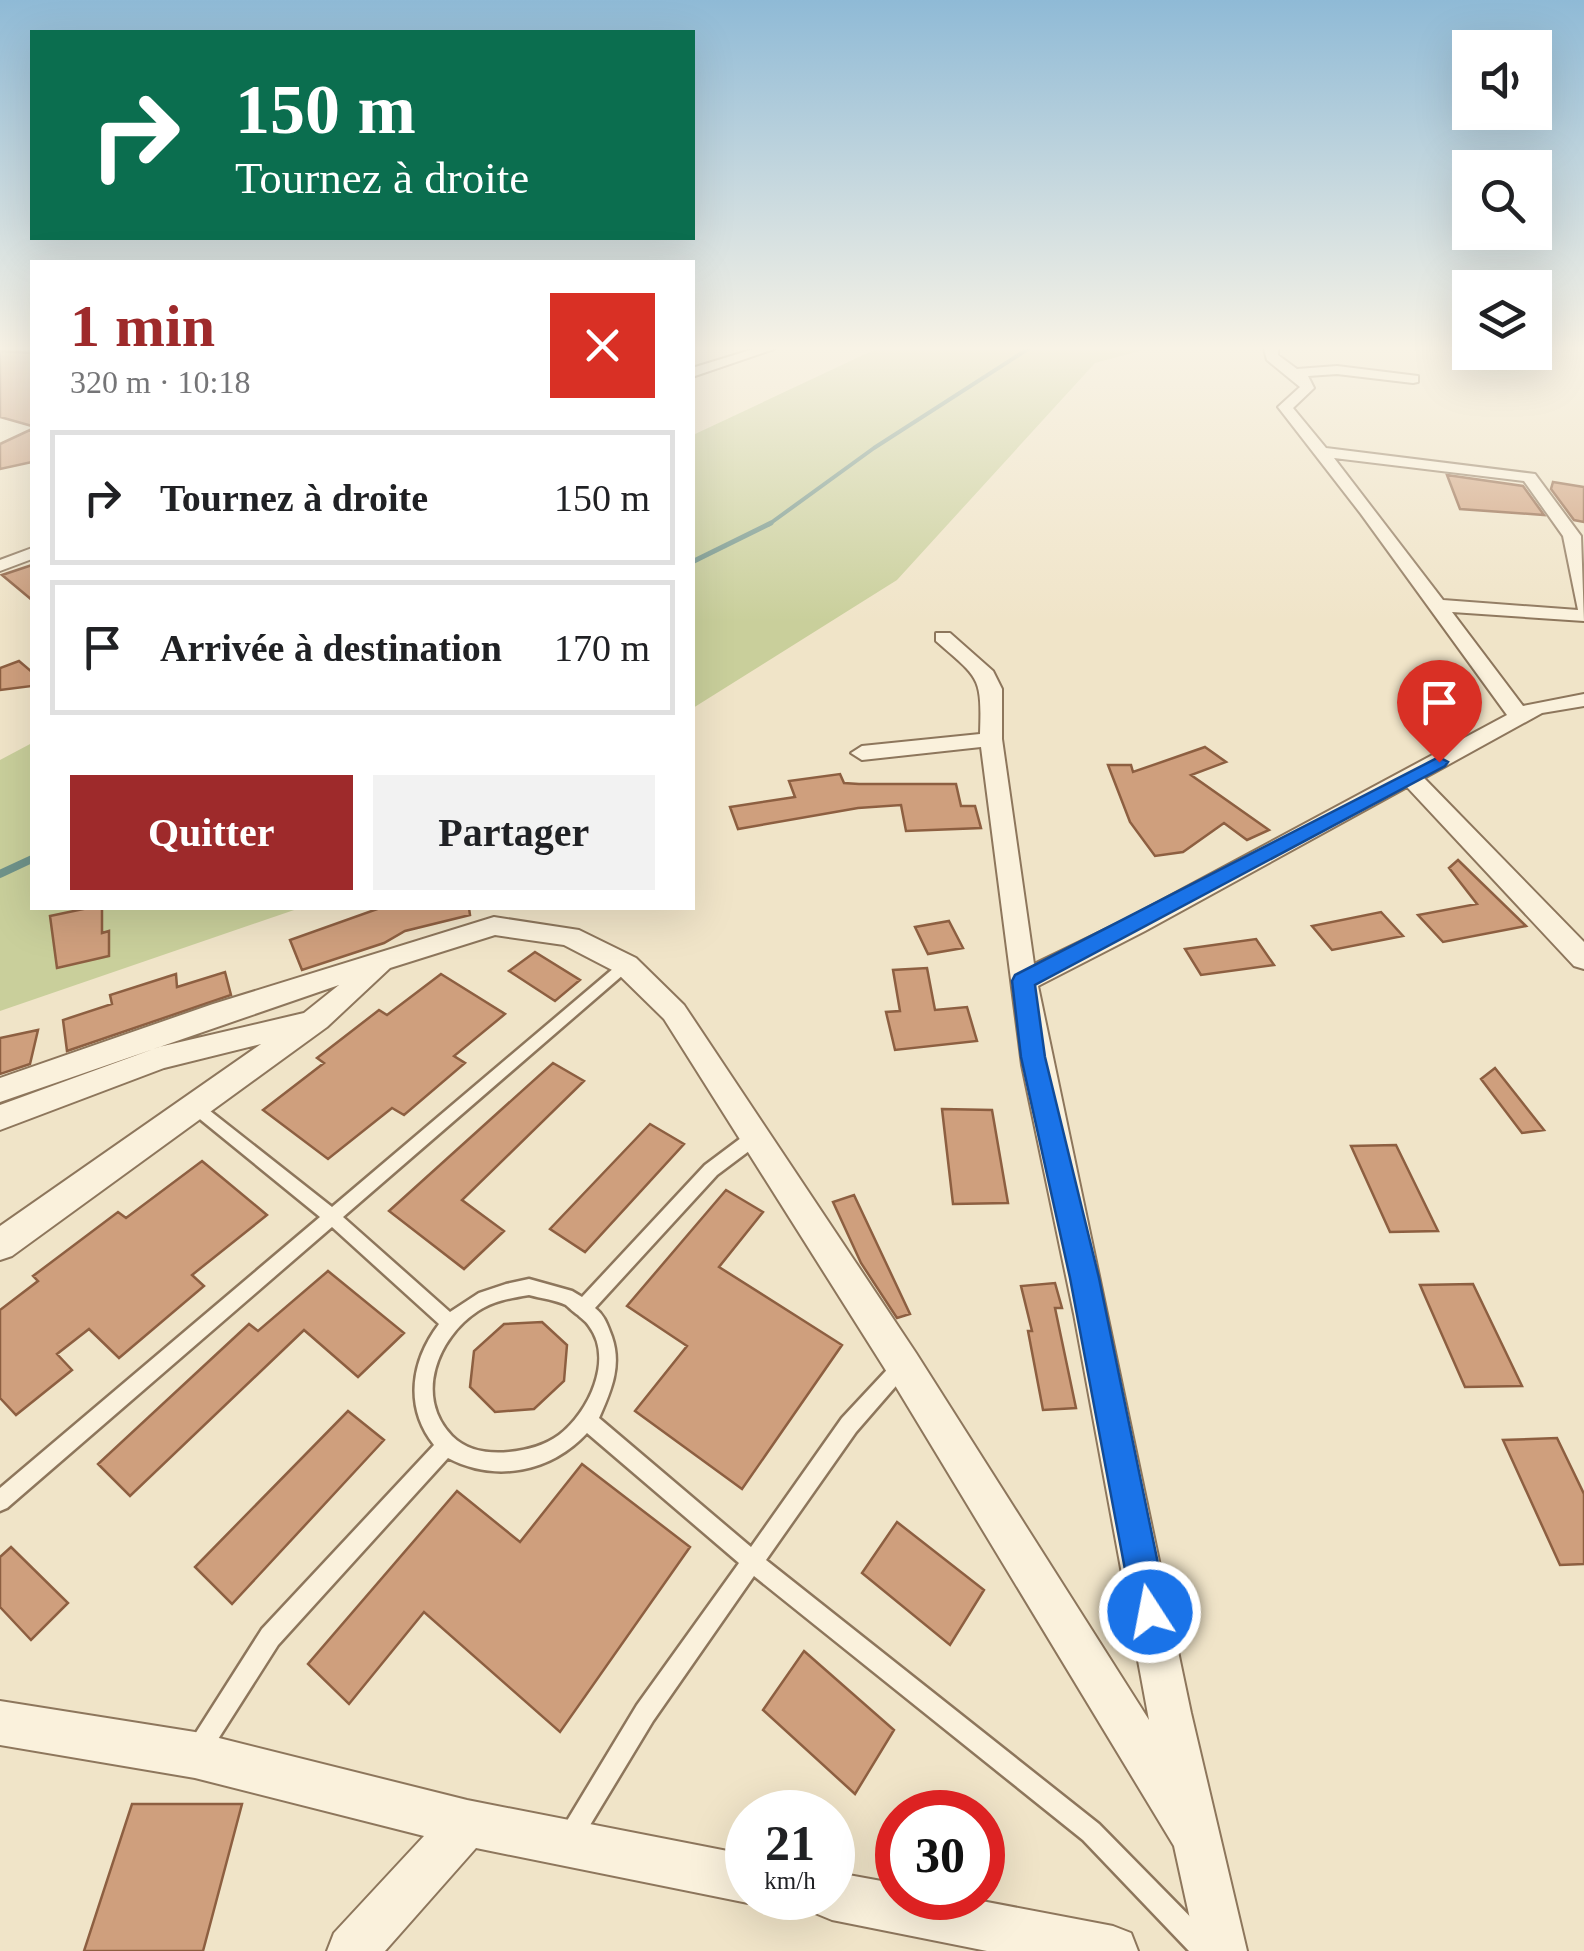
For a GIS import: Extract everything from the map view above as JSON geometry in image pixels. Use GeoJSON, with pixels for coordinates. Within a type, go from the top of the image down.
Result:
{"type":"FeatureCollection","features":[{"type":"Feature","properties":{"kind":"street"},"geometry":{"type":"LineString","coordinates":[[1311,440],[1520,717]]}},
{"type":"Feature","properties":{"kind":"street"},"geometry":{"type":"LineString","coordinates":[[1321,452],[1529,478],[1572,536],[1584,606]]}},
{"type":"Feature","properties":{"kind":"street"},"geometry":{"type":"LineString","coordinates":[[0,566],[30,553]]}},
{"type":"Feature","properties":{"kind":"street"},"geometry":{"type":"LineString","coordinates":[[1439,605],[1584,615]]}},
{"type":"Feature","properties":{"kind":"street"},"geometry":{"type":"LineString","coordinates":[[943,636],[986,675],[992,689],[991,739],[1033,1057],[1088,1298],[1194,1835],[1222,1951]]}},
{"type":"Feature","properties":{"kind":"street"},"geometry":{"type":"LineString","coordinates":[[1023,981],[1412,778],[1536,708],[1584,700]]}},
{"type":"Feature","properties":{"kind":"street"},"geometry":{"type":"LineString","coordinates":[[862,753],[991,739]]}},
{"type":"Feature","properties":{"kind":"street"},"geometry":{"type":"LineString","coordinates":[[1412,778],[1584,959]]}},
{"type":"Feature","properties":{"kind":"street"},"geometry":{"type":"LineString","coordinates":[[0,1090],[222,1011],[494,926],[570,938],[626,965],[674,1012],[903,1364],[1194,1835]]}},
{"type":"Feature","properties":{"kind":"street"},"geometry":{"type":"LineString","coordinates":[[0,1246],[318,1019],[388,959]]}},
{"type":"Feature","properties":{"kind":"street"},"geometry":{"type":"LineString","coordinates":[[0,1118],[159,1058],[318,1019]]}},
{"type":"Feature","properties":{"kind":"street"},"geometry":{"type":"LineString","coordinates":[[0,1723],[195,1755],[467,1823],[725,1875]]}},
{"type":"Feature","properties":{"kind":"street"},"geometry":{"type":"LineString","coordinates":[[352,1951],[467,1823]]}},
{"type":"Feature","properties":{"kind":"street"},"geometry":{"type":"LineString","coordinates":[[855,1901],[1113,1951]]}},
{"type":"Feature","properties":{"kind":"lane"},"geometry":{"type":"LineString","coordinates":[[0,1501],[626,965]]}},
{"type":"Feature","properties":{"kind":"lane"},"geometry":{"type":"LineString","coordinates":[[195,1107],[332,1216],[450,1323]]}},
{"type":"Feature","properties":{"kind":"lane"},"geometry":{"type":"LineString","coordinates":[[585,1306],[711,1170],[755,1137]]}},
{"type":"Feature","properties":{"kind":"lane"},"geometry":{"type":"LineString","coordinates":[[529,1287],[569,1295],[585,1306],[606,1338],[609,1358],[600,1400],[570,1438],[526,1460],[479,1461],[447,1445],[430,1423],[423,1403],[423,1382],[427,1361],[450,1323],[487,1297],[529,1287]]}},
{"type":"Feature","properties":{"kind":"lane"},"geometry":{"type":"LineString","coordinates":[[566,1844],[646,1713],[849,1425],[903,1364]]}},
{"type":"Feature","properties":{"kind":"lane"},"geometry":{"type":"LineString","coordinates":[[587,1420],[754,1562],[1092,1832],[1206,1951]]}},
{"type":"Feature","properties":{"kind":"lane"},"geometry":{"type":"LineString","coordinates":[[195,1755],[270,1637],[447,1445]]}},
{"type":"Feature","properties":{"kind":"green space"},"geometry":{"type":"Polygon","coordinates":[[[695,440],[1025,440],[897,580],[695,707],[695,440]]]}},
{"type":"Feature","properties":{"kind":"green space"},"geometry":{"type":"Polygon","coordinates":[[[30,744],[30,910],[294,910],[0,1011],[0,760],[30,744]]]}},
{"type":"Feature","properties":{"kind":"building"},"geometry":{"type":"Polygon","coordinates":[[[30,440],[30,462],[0,469],[0,444],[30,440]]]}},
{"type":"Feature","properties":{"kind":"building"},"geometry":{"type":"Polygon","coordinates":[[[1447,475],[1523,486],[1544,515],[1460,509],[1447,475]]]}},
{"type":"Feature","properties":{"kind":"building"},"geometry":{"type":"Polygon","coordinates":[[[1553,482],[1584,487],[1584,522],[1574,520],[1551,489],[1553,482]]]}},
{"type":"Feature","properties":{"kind":"building"},"geometry":{"type":"Polygon","coordinates":[[[30,566],[30,598],[2,575],[30,566]]]}},
{"type":"Feature","properties":{"kind":"building"},"geometry":{"type":"Polygon","coordinates":[[[19,661],[30,670],[30,686],[0,690],[0,668],[19,661]]]}},
{"type":"Feature","properties":{"kind":"building"},"geometry":{"type":"Polygon","coordinates":[[[1205,747],[1226,762],[1191,775],[1269,830],[1247,840],[1224,823],[1183,852],[1155,856],[1130,822],[1108,765],[1131,765],[1133,772],[1205,747]]]}},
{"type":"Feature","properties":{"kind":"building"},"geometry":{"type":"Polygon","coordinates":[[[840,774],[844,783],[956,784],[961,806],[975,806],[981,828],[906,831],[901,805],[858,808],[738,829],[730,807],[795,797],[789,781],[840,774]]]}},
{"type":"Feature","properties":{"kind":"building"},"geometry":{"type":"Polygon","coordinates":[[[1458,860],[1526,926],[1443,942],[1418,915],[1477,904],[1449,868],[1458,860]]]}},
{"type":"Feature","properties":{"kind":"building"},"geometry":{"type":"Polygon","coordinates":[[[102,910],[102,933],[109,931],[109,956],[57,968],[50,916],[102,910]]]}},
{"type":"Feature","properties":{"kind":"building"},"geometry":{"type":"Polygon","coordinates":[[[374,910],[469,910],[470,915],[405,931],[384,943],[302,970],[290,940],[374,910]]]}},
{"type":"Feature","properties":{"kind":"building"},"geometry":{"type":"Polygon","coordinates":[[[1381,912],[1403,936],[1332,950],[1312,926],[1381,912]]]}},
{"type":"Feature","properties":{"kind":"building"},"geometry":{"type":"Polygon","coordinates":[[[949,921],[963,948],[928,954],[915,927],[949,921]]]}},
{"type":"Feature","properties":{"kind":"building"},"geometry":{"type":"Polygon","coordinates":[[[1256,939],[1274,965],[1201,975],[1185,949],[1256,939]]]}},
{"type":"Feature","properties":{"kind":"building"},"geometry":{"type":"Polygon","coordinates":[[[535,952],[580,980],[555,1001],[509,971],[535,952]]]}},
{"type":"Feature","properties":{"kind":"building"},"geometry":{"type":"Polygon","coordinates":[[[927,968],[935,1010],[967,1007],[977,1041],[895,1050],[886,1012],[900,1011],[893,970],[927,968]]]}},
{"type":"Feature","properties":{"kind":"building"},"geometry":{"type":"Polygon","coordinates":[[[225,972],[231,995],[67,1051],[63,1020],[112,1004],[110,995],[176,974],[177,987],[225,972]]]}},
{"type":"Feature","properties":{"kind":"building"},"geometry":{"type":"Polygon","coordinates":[[[441,974],[505,1014],[454,1056],[465,1063],[404,1115],[392,1108],[328,1159],[263,1110],[324,1063],[317,1058],[379,1010],[387,1015],[441,974]]]}},
{"type":"Feature","properties":{"kind":"building"},"geometry":{"type":"Polygon","coordinates":[[[38,1030],[30,1064],[0,1074],[0,1038],[38,1030]]]}},
{"type":"Feature","properties":{"kind":"building"},"geometry":{"type":"Polygon","coordinates":[[[553,1063],[584,1081],[462,1200],[504,1231],[464,1269],[389,1211],[553,1063]]]}},
{"type":"Feature","properties":{"kind":"building"},"geometry":{"type":"Polygon","coordinates":[[[1495,1068],[1544,1130],[1522,1133],[1481,1079],[1495,1068]]]}},
{"type":"Feature","properties":{"kind":"building"},"geometry":{"type":"Polygon","coordinates":[[[942,1109],[992,1110],[1008,1203],[953,1204],[942,1109]]]}},
{"type":"Feature","properties":{"kind":"building"},"geometry":{"type":"Polygon","coordinates":[[[650,1124],[684,1144],[585,1252],[550,1229],[650,1124]]]}},
{"type":"Feature","properties":{"kind":"building"},"geometry":{"type":"Polygon","coordinates":[[[1396,1145],[1438,1231],[1390,1232],[1351,1146],[1396,1145]]]}},
{"type":"Feature","properties":{"kind":"building"},"geometry":{"type":"Polygon","coordinates":[[[202,1161],[267,1215],[192,1275],[204,1286],[119,1358],[89,1329],[57,1354],[72,1370],[16,1415],[0,1398],[0,1310],[38,1281],[33,1276],[118,1212],[126,1218],[202,1161]]]}},
{"type":"Feature","properties":{"kind":"building"},"geometry":{"type":"Polygon","coordinates":[[[726,1190],[763,1212],[719,1267],[842,1345],[742,1489],[635,1411],[687,1346],[627,1306],[726,1190]]]}},
{"type":"Feature","properties":{"kind":"building"},"geometry":{"type":"Polygon","coordinates":[[[854,1195],[910,1314],[897,1318],[861,1263],[833,1202],[854,1195]]]}},
{"type":"Feature","properties":{"kind":"building"},"geometry":{"type":"Polygon","coordinates":[[[328,1271],[404,1333],[358,1377],[304,1330],[130,1496],[98,1464],[249,1324],[258,1331],[328,1271]]]}},
{"type":"Feature","properties":{"kind":"building"},"geometry":{"type":"Polygon","coordinates":[[[1055,1283],[1062,1308],[1055,1308],[1076,1408],[1043,1410],[1021,1286],[1055,1283]]]}},
{"type":"Feature","properties":{"kind":"building"},"geometry":{"type":"Polygon","coordinates":[[[1473,1284],[1522,1386],[1465,1387],[1420,1285],[1473,1284]]]}},
{"type":"Feature","properties":{"kind":"building"},"geometry":{"type":"Polygon","coordinates":[[[542,1322],[567,1345],[564,1381],[534,1409],[495,1412],[470,1387],[474,1351],[504,1324],[542,1322]]]}},
{"type":"Feature","properties":{"kind":"building"},"geometry":{"type":"Polygon","coordinates":[[[348,1411],[384,1440],[232,1604],[195,1567],[348,1411]]]}},
{"type":"Feature","properties":{"kind":"building"},"geometry":{"type":"Polygon","coordinates":[[[1557,1438],[1584,1494],[1584,1564],[1560,1565],[1503,1440],[1557,1438]]]}},
{"type":"Feature","properties":{"kind":"building"},"geometry":{"type":"Polygon","coordinates":[[[582,1464],[690,1547],[560,1732],[424,1612],[349,1704],[308,1664],[457,1491],[520,1542],[582,1464]]]}},
{"type":"Feature","properties":{"kind":"building"},"geometry":{"type":"Polygon","coordinates":[[[897,1522],[984,1590],[950,1645],[862,1573],[897,1522]]]}},
{"type":"Feature","properties":{"kind":"building"},"geometry":{"type":"Polygon","coordinates":[[[11,1547],[68,1603],[31,1640],[0,1607],[0,1557],[11,1547]]]}},
{"type":"Feature","properties":{"kind":"building"},"geometry":{"type":"Polygon","coordinates":[[[804,1651],[894,1730],[855,1794],[763,1710],[804,1651]]]}},
{"type":"Feature","properties":{"kind":"building"},"geometry":{"type":"Polygon","coordinates":[[[132,1804],[242,1804],[203,1951],[84,1951],[132,1804]]]}},
{"type":"Feature","properties":{"kind":"waterway"},"geometry":{"type":"LineString","coordinates":[[770,523],[886,440]]}},
{"type":"Feature","properties":{"kind":"waterway"},"geometry":{"type":"LineString","coordinates":[[695,561],[770,523]]}},
{"type":"Feature","properties":{"kind":"waterway"},"geometry":{"type":"LineString","coordinates":[[0,874],[30,860]]}},
{"type":"Feature","properties":{"kind":"route"},"geometry":{"type":"LineString","coordinates":[[1150,1612],[1084,1278],[1033,1057],[1023,981],[1439,762]]}}]}
